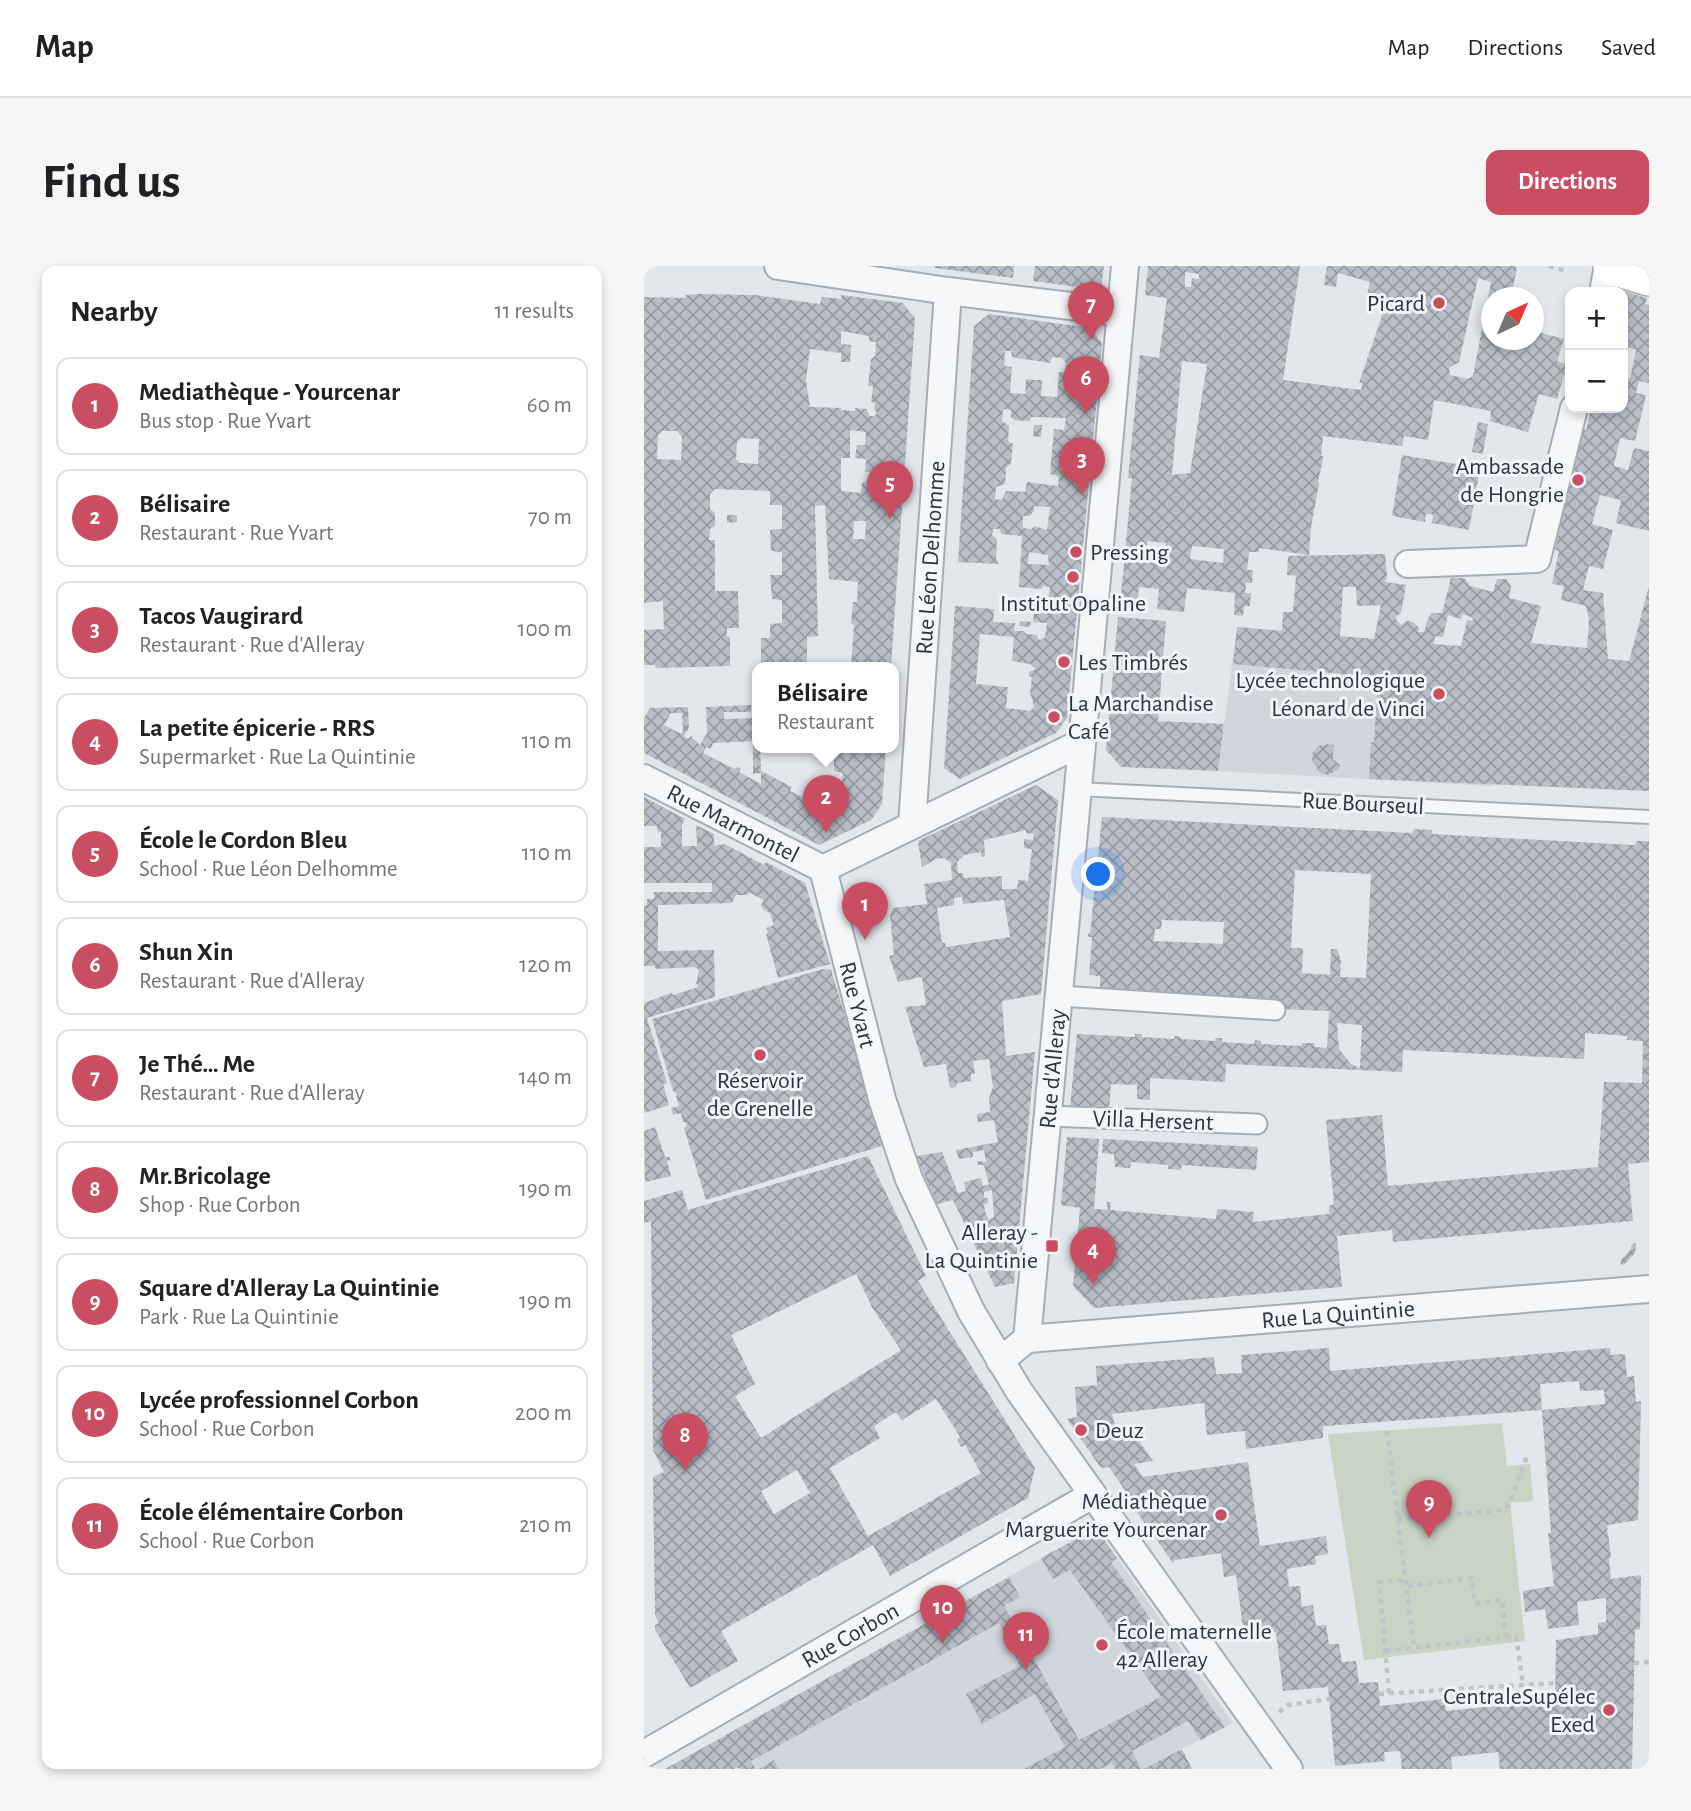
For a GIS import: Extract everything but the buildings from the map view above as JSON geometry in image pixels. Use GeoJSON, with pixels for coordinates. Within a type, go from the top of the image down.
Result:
{"type":"FeatureCollection","features":[{"type":"Feature","properties":{"kind":"main road"},"geometry":{"type":"LineString","coordinates":[[1610,266],[1649,277]]}},
{"type":"Feature","properties":{"kind":"street"},"geometry":{"type":"LineString","coordinates":[[778,266],[1121,313]]}},
{"type":"Feature","properties":{"kind":"street","name":"Rue d'Alleray"},"geometry":{"type":"LineString","coordinates":[[1027,1339],[1125,266]]}},
{"type":"Feature","properties":{"kind":"street"},"geometry":{"type":"LineString","coordinates":[[1604,287],[1610,266]]}},
{"type":"Feature","properties":{"kind":"street","name":"Rue Léon Delhomme"},"geometry":{"type":"LineString","coordinates":[[912,825],[948,291]]}},
{"type":"Feature","properties":{"kind":"street"},"geometry":{"type":"LineString","coordinates":[[1408,564],[1537,559],[1573,413]]}},
{"type":"Feature","properties":{"kind":"street"},"geometry":{"type":"LineString","coordinates":[[823,869],[1081,743]]}},
{"type":"Feature","properties":{"kind":"street","name":"Rue Marmontel"},"geometry":{"type":"LineString","coordinates":[[644,778],[823,869]]}},
{"type":"Feature","properties":{"kind":"street","name":"Rue Yvart"},"geometry":{"type":"LineString","coordinates":[[823,869],[882,1100],[909,1179],[971,1311],[1000,1361]]}},
{"type":"Feature","properties":{"kind":"street"},"geometry":{"type":"LineString","coordinates":[[1060,996],[1275,1010]]}},
{"type":"Feature","properties":{"kind":"street","name":"Villa Hersent"},"geometry":{"type":"LineString","coordinates":[[1048,1116],[1257,1124]]}},
{"type":"Feature","properties":{"kind":"street","name":"Rue La Quintinie"},"geometry":{"type":"LineString","coordinates":[[1027,1339],[1649,1289]]}},
{"type":"Feature","properties":{"kind":"street"},"geometry":{"type":"LineString","coordinates":[[1027,1339],[1000,1361],[1092,1495],[1289,1769]]}},
{"type":"Feature","properties":{"kind":"street","name":"Rue Corbon"},"geometry":{"type":"LineString","coordinates":[[644,1754],[1092,1495]]}},
{"type":"Feature","properties":{"kind":"lane","name":"Rue Bourseul"},"geometry":{"type":"LineString","coordinates":[[1077,789],[1649,817]]}},
{"type":"Feature","properties":{"kind":"path"},"geometry":{"type":"LineString","coordinates":[[1549,266],[1566,271]]}},
{"type":"Feature","properties":{"kind":"path"},"geometry":{"type":"LineString","coordinates":[[1387,1431],[1414,1648]]}},
{"type":"Feature","properties":{"kind":"path"},"geometry":{"type":"LineString","coordinates":[[1397,1519],[1504,1510],[1509,1505],[1527,1456]]}},
{"type":"Feature","properties":{"kind":"path"},"geometry":{"type":"LineString","coordinates":[[1390,1693],[1379,1582],[1406,1583],[1472,1578],[1475,1603],[1502,1600],[1506,1637]]}},
{"type":"Feature","properties":{"kind":"path"},"geometry":{"type":"LineString","coordinates":[[1386,1651],[1516,1636],[1523,1685]]}},
{"type":"Feature","properties":{"kind":"path"},"geometry":{"type":"LineString","coordinates":[[1634,1664],[1649,1662]]}},
{"type":"Feature","properties":{"kind":"path"},"geometry":{"type":"LineString","coordinates":[[1379,1694],[1555,1683]]}},
{"type":"Feature","properties":{"kind":"path"},"geometry":{"type":"LineString","coordinates":[[1258,1727],[1288,1705],[1329,1699]]}},
{"type":"Feature","properties":{"kind":"shaded area","name":"Lycée technologique Léonard de Vinci"},"geometry":{"type":"Polygon","coordinates":[[[1237,627],[1649,663],[1649,791],[1493,783],[1491,786],[1218,771],[1237,627]]]}},
{"type":"Feature","properties":{"kind":"shaded area"},"geometry":{"type":"Polygon","coordinates":[[[1089,1532],[1101,1535],[1233,1723],[1142,1769],[756,1769],[734,1730],[1089,1532]]]}},
{"type":"Feature","properties":{"kind":"green space"},"geometry":{"type":"Polygon","coordinates":[[[1502,1423],[1507,1466],[1530,1464],[1533,1501],[1510,1503],[1525,1641],[1364,1660],[1328,1434],[1502,1423]]]}},
{"type":"Feature","properties":{"kind":"place","name":"Picard"},"geometry":{"type":"Point","coordinates":[1439,303]}},
{"type":"Feature","properties":{"kind":"place","name":"Je Thé… Me"},"geometry":{"type":"Point","coordinates":[1091,340]}},
{"type":"Feature","properties":{"kind":"place","name":"Shun Xin"},"geometry":{"type":"Point","coordinates":[1086,414]}},
{"type":"Feature","properties":{"kind":"place","name":"Ambassade de Hongrie"},"geometry":{"type":"Point","coordinates":[1578,480]}},
{"type":"Feature","properties":{"kind":"place","name":"Tacos Vaugirard"},"geometry":{"type":"Point","coordinates":[1082,495]}},
{"type":"Feature","properties":{"kind":"place","name":"École le Cordon Bleu"},"geometry":{"type":"Point","coordinates":[890,519]}},
{"type":"Feature","properties":{"kind":"place","name":"Pressing"},"geometry":{"type":"Point","coordinates":[1076,552]}},
{"type":"Feature","properties":{"kind":"place","name":"Institut Opaline"},"geometry":{"type":"Point","coordinates":[1073,577]}},
{"type":"Feature","properties":{"kind":"place","name":"Les Timbrés"},"geometry":{"type":"Point","coordinates":[1064,662]}},
{"type":"Feature","properties":{"kind":"place","name":"Lycée technologique Léonard de Vinci"},"geometry":{"type":"Point","coordinates":[1439,694]}},
{"type":"Feature","properties":{"kind":"place","name":"La Marchandise Café"},"geometry":{"type":"Point","coordinates":[1054,717]}},
{"type":"Feature","properties":{"kind":"place","name":"Bélisaire"},"geometry":{"type":"Point","coordinates":[826,833]}},
{"type":"Feature","properties":{"kind":"place","name":"Mediathèque - Yourcenar"},"geometry":{"type":"Point","coordinates":[865,940]}},
{"type":"Feature","properties":{"kind":"place","name":"Réservoir de Grenelle"},"geometry":{"type":"Point","coordinates":[760,1055]}},
{"type":"Feature","properties":{"kind":"place","name":"Alleray - La Quintinie"},"geometry":{"type":"Point","coordinates":[1052,1246]}},
{"type":"Feature","properties":{"kind":"place","name":"La petite épicerie - RRS"},"geometry":{"type":"Point","coordinates":[1093,1285]}},
{"type":"Feature","properties":{"kind":"place","name":"Deuz"},"geometry":{"type":"Point","coordinates":[1081,1430]}},
{"type":"Feature","properties":{"kind":"place","name":"Mr.Bricolage"},"geometry":{"type":"Point","coordinates":[685,1471]}},
{"type":"Feature","properties":{"kind":"place","name":"Médiathèque Marguerite Yourcenar"},"geometry":{"type":"Point","coordinates":[1221,1515]}},
{"type":"Feature","properties":{"kind":"place","name":"Square d'Alleray La Quintinie"},"geometry":{"type":"Point","coordinates":[1429,1538]}},
{"type":"Feature","properties":{"kind":"place","name":"Lycée professionnel Corbon"},"geometry":{"type":"Point","coordinates":[943,1643]}},
{"type":"Feature","properties":{"kind":"place","name":"École maternelle 42 Alleray"},"geometry":{"type":"Point","coordinates":[1102,1645]}},
{"type":"Feature","properties":{"kind":"place","name":"École élémentaire Corbon"},"geometry":{"type":"Point","coordinates":[1026,1670]}},
{"type":"Feature","properties":{"kind":"place","name":"CentraleSupélec Exed"},"geometry":{"type":"Point","coordinates":[1609,1710]}}]}
